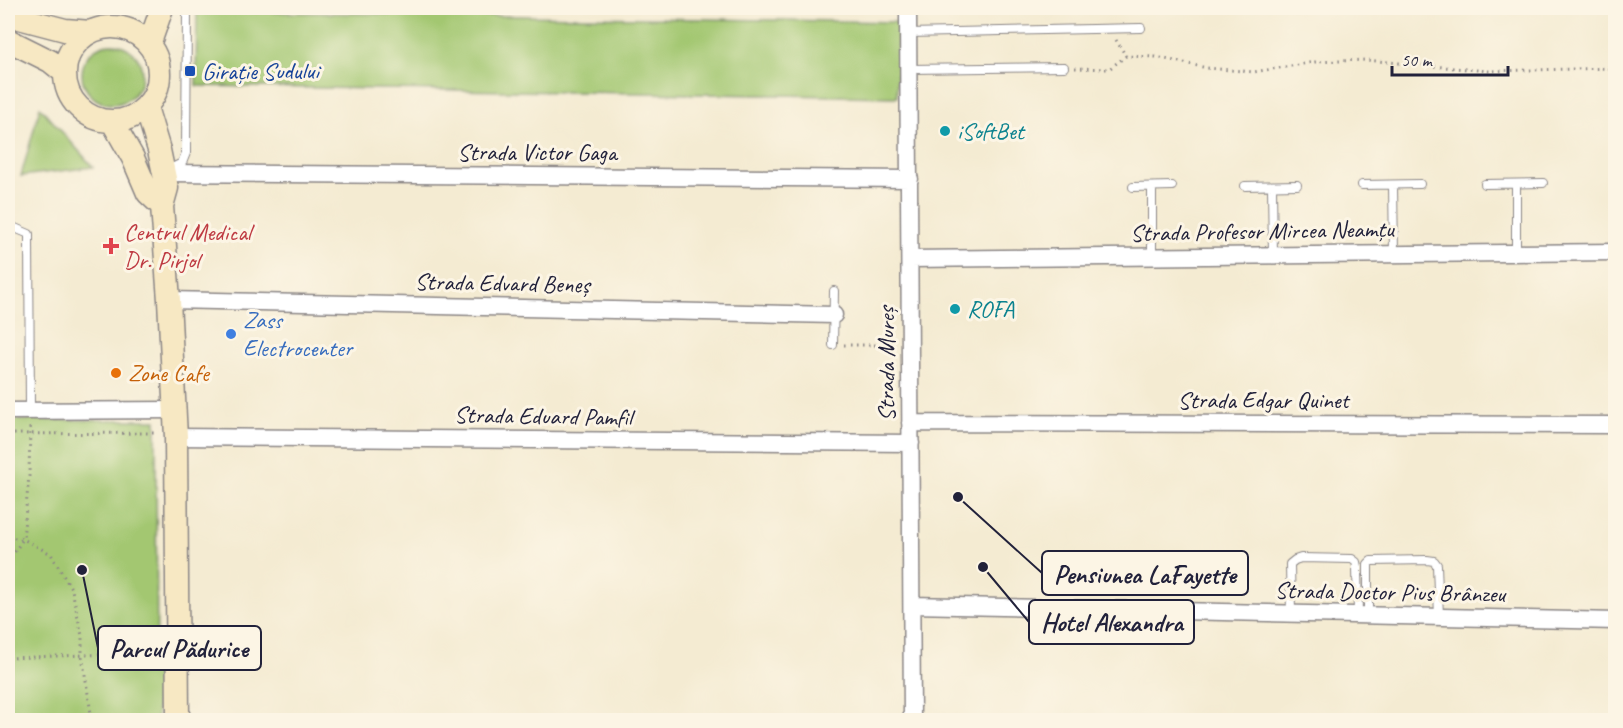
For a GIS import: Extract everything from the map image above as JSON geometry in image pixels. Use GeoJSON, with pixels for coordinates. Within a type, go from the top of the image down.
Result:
{"type":"FeatureCollection","features":[{"type":"Feature","properties":{"kind":"main road"},"geometry":{"type":"LineString","coordinates":[[8,15],[65,30],[100,29],[124,28],[138,34],[149,45],[156,57],[159,70],[156,90],[146,107],[136,115],[125,120],[112,121],[97,119],[84,112],[74,101],[67,87],[65,73],[67,60],[81,39],[100,29],[123,8]]}},
{"type":"Feature","properties":{"kind":"main road"},"geometry":{"type":"LineString","coordinates":[[149,45],[162,8]]}},
{"type":"Feature","properties":{"kind":"main road"},"geometry":{"type":"LineString","coordinates":[[8,39],[50,61],[65,73]]}},
{"type":"Feature","properties":{"kind":"main road"},"geometry":{"type":"LineString","coordinates":[[146,107],[165,172],[167,188],[162,206],[175,410],[165,435],[178,720]]}},
{"type":"Feature","properties":{"kind":"main road"},"geometry":{"type":"LineString","coordinates":[[112,121],[134,158],[148,193],[162,206]]}},
{"type":"Feature","properties":{"kind":"street","name":"Strada Mureș"},"geometry":{"type":"LineString","coordinates":[[908,8],[912,720]]}},
{"type":"Feature","properties":{"kind":"street","name":"Strada Victor Gaga"},"geometry":{"type":"LineString","coordinates":[[165,172],[910,179]]}},
{"type":"Feature","properties":{"kind":"street","name":"Strada Profesor Mircea Neamțu"},"geometry":{"type":"LineString","coordinates":[[910,259],[1616,252]]}},
{"type":"Feature","properties":{"kind":"street","name":"Strada Edvard Beneș"},"geometry":{"type":"LineString","coordinates":[[169,300],[834,315]]}},
{"type":"Feature","properties":{"kind":"street"},"geometry":{"type":"LineString","coordinates":[[8,411],[175,410]]}},
{"type":"Feature","properties":{"kind":"street","name":"Strada Edgar Quinet"},"geometry":{"type":"LineString","coordinates":[[910,423],[1616,424]]}},
{"type":"Feature","properties":{"kind":"street","name":"Strada Eduard Pamfil"},"geometry":{"type":"LineString","coordinates":[[165,435],[911,443]]}},
{"type":"Feature","properties":{"kind":"street","name":"Strada Doctor Pius Brânzeu"},"geometry":{"type":"LineString","coordinates":[[912,604],[1616,621]]}},
{"type":"Feature","properties":{"kind":"lane"},"geometry":{"type":"LineString","coordinates":[[165,172],[182,163],[186,153],[187,8]]}},
{"type":"Feature","properties":{"kind":"lane"},"geometry":{"type":"LineString","coordinates":[[908,33],[1141,28]]}},
{"type":"Feature","properties":{"kind":"lane"},"geometry":{"type":"LineString","coordinates":[[908,69],[1065,67]]}},
{"type":"Feature","properties":{"kind":"lane"},"geometry":{"type":"LineString","coordinates":[[1516,183],[1516,253]]}},
{"type":"Feature","properties":{"kind":"lane"},"geometry":{"type":"LineString","coordinates":[[1485,184],[1543,183]]}},
{"type":"Feature","properties":{"kind":"lane"},"geometry":{"type":"LineString","coordinates":[[1393,184],[1394,254]]}},
{"type":"Feature","properties":{"kind":"lane"},"geometry":{"type":"LineString","coordinates":[[1362,185],[1420,184]]}},
{"type":"Feature","properties":{"kind":"lane"},"geometry":{"type":"LineString","coordinates":[[1245,186],[1298,185]]}},
{"type":"Feature","properties":{"kind":"lane"},"geometry":{"type":"LineString","coordinates":[[1133,187],[1172,186]]}},
{"type":"Feature","properties":{"kind":"lane"},"geometry":{"type":"LineString","coordinates":[[1272,186],[1273,255]]}},
{"type":"Feature","properties":{"kind":"lane"},"geometry":{"type":"LineString","coordinates":[[1152,187],[1152,257]]}},
{"type":"Feature","properties":{"kind":"lane"},"geometry":{"type":"LineString","coordinates":[[8,225],[29,234],[30,411]]}},
{"type":"Feature","properties":{"kind":"lane"},"geometry":{"type":"LineString","coordinates":[[833,345],[834,291]]}},
{"type":"Feature","properties":{"kind":"lane"},"geometry":{"type":"LineString","coordinates":[[1291,613],[1290,564],[1301,558],[1352,559],[1356,562],[1357,567],[1363,615]]}},
{"type":"Feature","properties":{"kind":"lane"},"geometry":{"type":"LineString","coordinates":[[1363,615],[1368,564],[1371,561],[1427,560],[1434,561],[1437,565],[1439,617]]}},
{"type":"Feature","properties":{"kind":"path"},"geometry":{"type":"LineString","coordinates":[[1110,29],[1126,56]]}},
{"type":"Feature","properties":{"kind":"path"},"geometry":{"type":"LineString","coordinates":[[1065,67],[1109,69],[1126,56],[1156,57],[1207,68],[1254,72],[1315,62],[1366,60],[1488,71],[1616,68]]}},
{"type":"Feature","properties":{"kind":"path"},"geometry":{"type":"LineString","coordinates":[[833,345],[910,345]]}},
{"type":"Feature","properties":{"kind":"path"},"geometry":{"type":"LineString","coordinates":[[8,562],[23,539],[29,476],[30,411]]}},
{"type":"Feature","properties":{"kind":"path"},"geometry":{"type":"LineString","coordinates":[[8,434],[165,435]]}},
{"type":"Feature","properties":{"kind":"path"},"geometry":{"type":"LineString","coordinates":[[8,537],[23,539],[51,554],[72,590],[82,636],[82,655],[92,720]]}},
{"type":"Feature","properties":{"kind":"path"},"geometry":{"type":"LineString","coordinates":[[8,658],[160,652]]}},
{"type":"Feature","properties":{"kind":"green space"},"geometry":{"type":"Polygon","coordinates":[[[197,11],[898,22],[897,97],[196,86],[197,11]]]}},
{"type":"Feature","properties":{"kind":"green space"},"geometry":{"type":"Polygon","coordinates":[[[106,44],[118,44],[134,52],[140,62],[142,74],[140,86],[134,96],[118,104],[106,104],[90,96],[82,80],[82,68],[90,52],[106,44]]]}},
{"type":"Feature","properties":{"kind":"green space"},"geometry":{"type":"Polygon","coordinates":[[[40,107],[93,167],[21,176],[40,107]]]}},
{"type":"Feature","properties":{"kind":"green space"},"geometry":{"type":"Polygon","coordinates":[[[8,420],[156,420],[157,720],[8,720],[8,420]]]}},
{"type":"Feature","properties":{"kind":"place","name":"Girație Sudului"},"geometry":{"type":"Point","coordinates":[190,71]}},
{"type":"Feature","properties":{"kind":"place","name":"iSoftBet"},"geometry":{"type":"Point","coordinates":[945,131]}},
{"type":"Feature","properties":{"kind":"place","name":"Centrul Medical Dr. Pirjol"},"geometry":{"type":"Point","coordinates":[111,246]}},
{"type":"Feature","properties":{"kind":"place","name":"ROFA"},"geometry":{"type":"Point","coordinates":[955,309]}},
{"type":"Feature","properties":{"kind":"place","name":"Zass Electrocenter"},"geometry":{"type":"Point","coordinates":[231,334]}},
{"type":"Feature","properties":{"kind":"place","name":"Zone Cafe"},"geometry":{"type":"Point","coordinates":[116,373]}},
{"type":"Feature","properties":{"kind":"place","name":"Pensiunea LaFayette"},"geometry":{"type":"Point","coordinates":[958,497]}},
{"type":"Feature","properties":{"kind":"place","name":"Hotel Alexandra"},"geometry":{"type":"Point","coordinates":[983,567]}},
{"type":"Feature","properties":{"kind":"place","name":"Parcul Pădurice"},"geometry":{"type":"Point","coordinates":[82,570]}}]}
